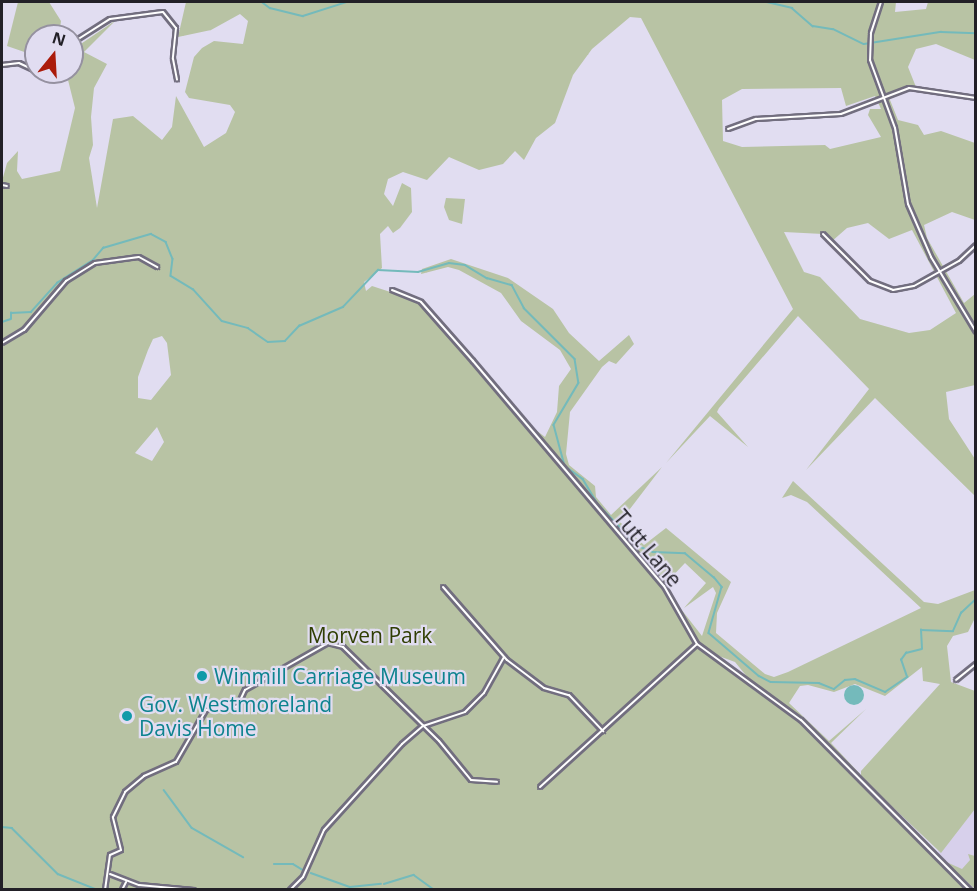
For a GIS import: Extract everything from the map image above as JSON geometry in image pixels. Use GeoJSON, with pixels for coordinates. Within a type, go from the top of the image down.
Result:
{"type":"FeatureCollection","features":[{"type":"Feature","properties":{"kind":"street"},"geometry":{"type":"LineString","coordinates":[[881,2],[869,46],[897,138],[911,211],[939,273],[975,332]]}},
{"type":"Feature","properties":{"kind":"street"},"geometry":{"type":"LineString","coordinates":[[84,35],[110,19],[163,12],[176,28],[173,59],[177,80]]}},
{"type":"Feature","properties":{"kind":"street"},"geometry":{"type":"LineString","coordinates":[[2,65],[19,63],[24,66]]}},
{"type":"Feature","properties":{"kind":"street"},"geometry":{"type":"LineString","coordinates":[[728,129],[756,119],[841,114],[915,87],[975,98]]}},
{"type":"Feature","properties":{"kind":"street"},"geometry":{"type":"LineString","coordinates":[[2,185],[7,186]]}},
{"type":"Feature","properties":{"kind":"street"},"geometry":{"type":"LineString","coordinates":[[823,234],[870,281],[883,288],[909,288],[939,273],[975,245]]}},
{"type":"Feature","properties":{"kind":"street"},"geometry":{"type":"LineString","coordinates":[[2,342],[24,330],[66,281],[95,263],[139,257],[157,267]]}},
{"type":"Feature","properties":{"kind":"street","name":"Tutt Lane"},"geometry":{"type":"LineString","coordinates":[[392,290],[421,302],[473,361],[664,586],[697,644],[801,720],[970,890]]}},
{"type":"Feature","properties":{"kind":"street"},"geometry":{"type":"LineString","coordinates":[[443,587],[504,657],[544,688],[569,695],[603,731]]}},
{"type":"Feature","properties":{"kind":"street"},"geometry":{"type":"LineString","coordinates":[[105,890],[110,874],[110,855],[121,850],[113,817],[125,792],[137,780],[176,762],[206,710],[237,707],[245,690],[328,643],[343,647],[423,726],[471,780],[497,782]]}},
{"type":"Feature","properties":{"kind":"street"},"geometry":{"type":"LineString","coordinates":[[540,787],[697,644]]}},
{"type":"Feature","properties":{"kind":"street"},"geometry":{"type":"LineString","coordinates":[[290,890],[303,877],[324,830],[423,726],[465,712],[484,693],[504,657]]}},
{"type":"Feature","properties":{"kind":"street"},"geometry":{"type":"LineString","coordinates":[[956,680],[975,664]]}},
{"type":"Feature","properties":{"kind":"street"},"geometry":{"type":"LineString","coordinates":[[110,874],[127,881],[194,890]]}},
{"type":"Feature","properties":{"kind":"street"},"geometry":{"type":"LineString","coordinates":[[122,890],[127,881]]}},
{"type":"Feature","properties":{"kind":"shaded area"},"geometry":{"type":"Polygon","coordinates":[[[854,685],[861,688],[864,695],[861,702],[854,705],[847,702],[844,695],[847,688],[854,685]]]}},
{"type":"Feature","properties":{"kind":"shaded area"},"geometry":{"type":"Polygon","coordinates":[[[975,805],[975,889],[937,853],[975,805]]]}},
{"type":"Feature","properties":{"kind":"green space"},"geometry":{"type":"Polygon","coordinates":[[[18,2],[49,2],[61,24],[24,24],[24,52],[7,46],[18,2]]]}},
{"type":"Feature","properties":{"kind":"green space","name":"Morven Park"},"geometry":{"type":"Polygon","coordinates":[[[186,2],[896,2],[895,12],[926,9],[928,2],[975,2],[975,60],[936,44],[916,49],[908,67],[916,87],[888,95],[898,120],[918,125],[924,135],[941,131],[975,143],[975,220],[952,212],[924,225],[927,238],[964,303],[975,294],[975,385],[946,392],[949,419],[975,459],[975,496],[875,398],[806,470],[869,389],[798,316],[717,412],[748,447],[710,416],[666,463],[793,309],[641,18],[630,17],[592,49],[573,75],[555,123],[536,138],[524,160],[515,151],[503,164],[479,170],[449,157],[427,180],[403,172],[388,179],[384,194],[393,206],[402,183],[411,188],[412,212],[400,228],[393,233],[388,226],[380,234],[382,268],[364,282],[366,291],[372,286],[418,301],[524,421],[545,437],[557,412],[559,386],[571,369],[560,350],[521,321],[501,293],[459,270],[448,267],[421,274],[422,269],[451,259],[508,278],[553,309],[569,333],[599,361],[629,335],[634,344],[616,364],[609,361],[602,367],[570,412],[566,454],[569,465],[595,486],[596,497],[611,515],[662,467],[620,522],[644,545],[666,528],[731,582],[717,613],[716,633],[765,674],[774,677],[788,672],[921,608],[807,502],[791,495],[782,498],[793,481],[924,602],[938,604],[975,590],[975,618],[968,632],[953,636],[947,646],[951,682],[975,691],[975,809],[941,853],[861,777],[861,771],[940,684],[923,681],[922,667],[885,696],[855,684],[834,692],[808,685],[800,686],[789,703],[829,741],[866,709],[831,743],[860,774],[856,779],[970,889],[2,890],[2,181],[7,163],[18,151],[17,171],[22,179],[60,171],[75,108],[69,84],[84,84],[84,52],[107,64],[94,88],[91,117],[93,145],[89,158],[97,208],[113,119],[133,116],[162,140],[172,127],[176,96],[204,147],[226,133],[235,112],[230,105],[189,98],[185,92],[194,57],[202,48],[214,41],[243,44],[248,21],[240,14],[211,30],[178,37],[186,2]],[[841,88],[742,89],[722,100],[723,141],[742,147],[825,145],[830,149],[881,137],[868,115],[870,109],[881,109],[875,96],[846,106],[841,88]],[[868,223],[847,228],[831,242],[823,234],[784,232],[804,272],[820,277],[860,319],[909,333],[930,330],[956,313],[912,230],[889,239],[868,223]],[[162,336],[153,339],[138,377],[138,398],[151,400],[171,375],[167,343],[162,336]],[[157,427],[135,453],[152,461],[164,442],[157,427]],[[685,563],[663,586],[702,636],[716,593],[713,587],[684,608],[706,583],[685,563]],[[716,655],[755,691],[783,706],[753,684],[735,662],[716,655]]]}},
{"type":"Feature","properties":{"kind":"green space"},"geometry":{"type":"Polygon","coordinates":[[[116,20],[84,52],[84,42],[116,20]]]}},
{"type":"Feature","properties":{"kind":"green space"},"geometry":{"type":"Polygon","coordinates":[[[446,198],[465,199],[462,224],[449,220],[444,207],[446,198]]]}},
{"type":"Feature","properties":{"kind":"green space"},"geometry":{"type":"Polygon","coordinates":[[[968,854],[975,856],[975,889],[944,861],[962,869],[970,860],[968,854]]]}},
{"type":"Feature","properties":{"kind":"waterway"},"geometry":{"type":"LineString","coordinates":[[262,2],[270,8],[303,16],[347,2]]}},
{"type":"Feature","properties":{"kind":"waterway"},"geometry":{"type":"LineString","coordinates":[[767,2],[792,8],[813,26],[833,29],[864,44],[941,32],[976,33]]}},
{"type":"Feature","properties":{"kind":"waterway"},"geometry":{"type":"LineString","coordinates":[[2,322],[11,319],[11,313],[31,312],[57,283],[93,260],[103,248],[151,234],[166,242],[173,259],[171,276],[193,289],[222,321],[248,328],[268,342],[285,341],[299,326],[343,307],[378,270],[418,272],[449,263],[465,265],[487,278],[512,285],[524,308],[575,359],[579,383],[554,425],[565,466],[583,479],[598,504],[638,546],[653,552],[685,553],[714,577],[722,587],[709,633],[759,676],[771,682],[819,683],[834,689],[845,680],[855,679],[885,692],[907,677],[901,660],[906,653],[922,649],[921,630],[953,631],[961,613],[976,599]]}},
{"type":"Feature","properties":{"kind":"waterway"},"geometry":{"type":"LineString","coordinates":[[164,790],[192,828],[243,857]]}},
{"type":"Feature","properties":{"kind":"waterway"},"geometry":{"type":"LineString","coordinates":[[2,827],[12,828],[58,874],[98,890]]}},
{"type":"Feature","properties":{"kind":"waterway"},"geometry":{"type":"LineString","coordinates":[[274,864],[293,864],[303,870]]}},
{"type":"Feature","properties":{"kind":"waterway"},"geometry":{"type":"LineString","coordinates":[[311,873],[350,887],[381,884]]}},
{"type":"Feature","properties":{"kind":"waterway"},"geometry":{"type":"LineString","coordinates":[[384,884],[414,875],[435,890]]}},
{"type":"Feature","properties":{"kind":"place","name":"Winmill Carriage Museum"},"geometry":{"type":"Point","coordinates":[202,676]}},
{"type":"Feature","properties":{"kind":"place","name":"Gov. Westmoreland Davis Home"},"geometry":{"type":"Point","coordinates":[127,716]}}]}
